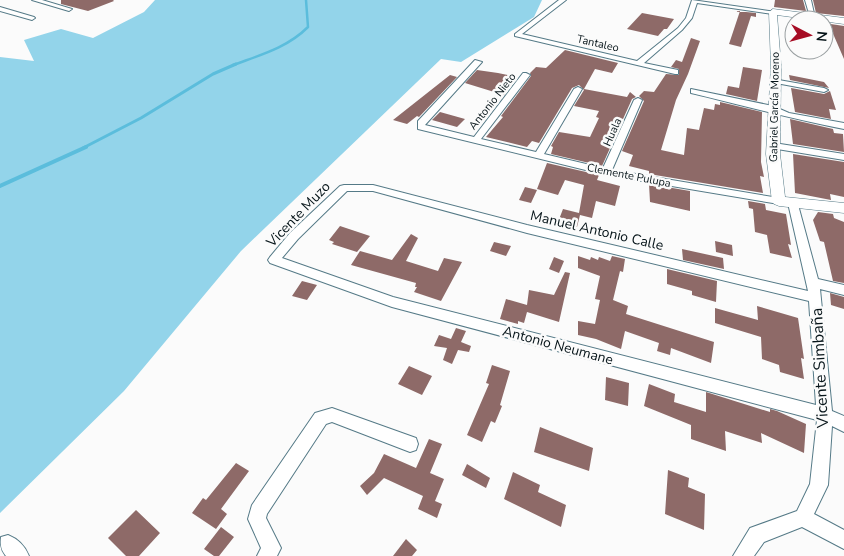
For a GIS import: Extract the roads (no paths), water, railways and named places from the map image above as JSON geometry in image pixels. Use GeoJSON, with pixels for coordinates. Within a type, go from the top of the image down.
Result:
{"type":"FeatureCollection","features":[{"type":"Feature","properties":{"kind":"street"},"geometry":{"type":"LineString","coordinates":[[35,0],[69,9]]}},
{"type":"Feature","properties":{"kind":"street","name":"Tantaleo"},"geometry":{"type":"LineString","coordinates":[[563,0],[517,35],[674,72]]}},
{"type":"Feature","properties":{"kind":"street"},"geometry":{"type":"LineString","coordinates":[[638,64],[680,29],[689,18],[695,0],[784,13]]}},
{"type":"Feature","properties":{"kind":"street"},"geometry":{"type":"LineString","coordinates":[[0,9],[32,18]]}},
{"type":"Feature","properties":{"kind":"street","name":"Gabriel García Moreno"},"geometry":{"type":"LineString","coordinates":[[773,12],[776,81],[773,109],[774,182],[786,202]]}},
{"type":"Feature","properties":{"kind":"street","name":"Clemente Pulupa"},"geometry":{"type":"LineString","coordinates":[[478,62],[421,123],[421,126],[606,172],[786,202],[844,208]]}},
{"type":"Feature","properties":{"kind":"street","name":"Antonio Nieto"},"geometry":{"type":"LineString","coordinates":[[476,140],[526,75]]}},
{"type":"Feature","properties":{"kind":"street"},"geometry":{"type":"LineString","coordinates":[[776,81],[824,90]]}},
{"type":"Feature","properties":{"kind":"street"},"geometry":{"type":"LineString","coordinates":[[538,156],[578,89]]}},
{"type":"Feature","properties":{"kind":"street"},"geometry":{"type":"LineString","coordinates":[[694,91],[773,109],[787,116],[844,126]]}},
{"type":"Feature","properties":{"kind":"street","name":"Huala"},"geometry":{"type":"LineString","coordinates":[[606,172],[638,100]]}},
{"type":"Feature","properties":{"kind":"street"},"geometry":{"type":"LineString","coordinates":[[774,146],[844,157]]}},
{"type":"Feature","properties":{"kind":"street","name":"Vicente Muzo"},"geometry":{"type":"LineString","coordinates":[[274,260],[294,236],[344,188],[373,188]]}},
{"type":"Feature","properties":{"kind":"street","name":"Manuel Antonio Calle"},"geometry":{"type":"LineString","coordinates":[[373,188],[527,229],[815,298]]}},
{"type":"Feature","properties":{"kind":"street","name":"Vicente Simbaña"},"geometry":{"type":"LineString","coordinates":[[786,202],[813,282],[825,415],[818,485],[804,518]]}},
{"type":"Feature","properties":{"kind":"street","name":"Antonio Neumane"},"geometry":{"type":"LineString","coordinates":[[274,260],[392,302],[825,415],[844,424]]}},
{"type":"Feature","properties":{"kind":"street"},"geometry":{"type":"LineString","coordinates":[[813,282],[844,290]]}},
{"type":"Feature","properties":{"kind":"street"},"geometry":{"type":"LineString","coordinates":[[267,556],[271,548],[257,519],[258,510],[321,418],[332,415],[410,444]]}},
{"type":"Feature","properties":{"kind":"street"},"geometry":{"type":"LineString","coordinates":[[743,556],[757,535],[782,524],[804,518],[844,540]]}},
{"type":"Feature","properties":{"kind":"waterway"},"geometry":{"type":"LineString","coordinates":[[233,65],[282,46],[308,27],[306,0]]}},
{"type":"Feature","properties":{"kind":"waterway"},"geometry":{"type":"LineString","coordinates":[[83,148],[141,118],[213,74],[236,64]]}},
{"type":"Feature","properties":{"kind":"waterway"},"geometry":{"type":"LineString","coordinates":[[0,186],[86,147]]}}]}
